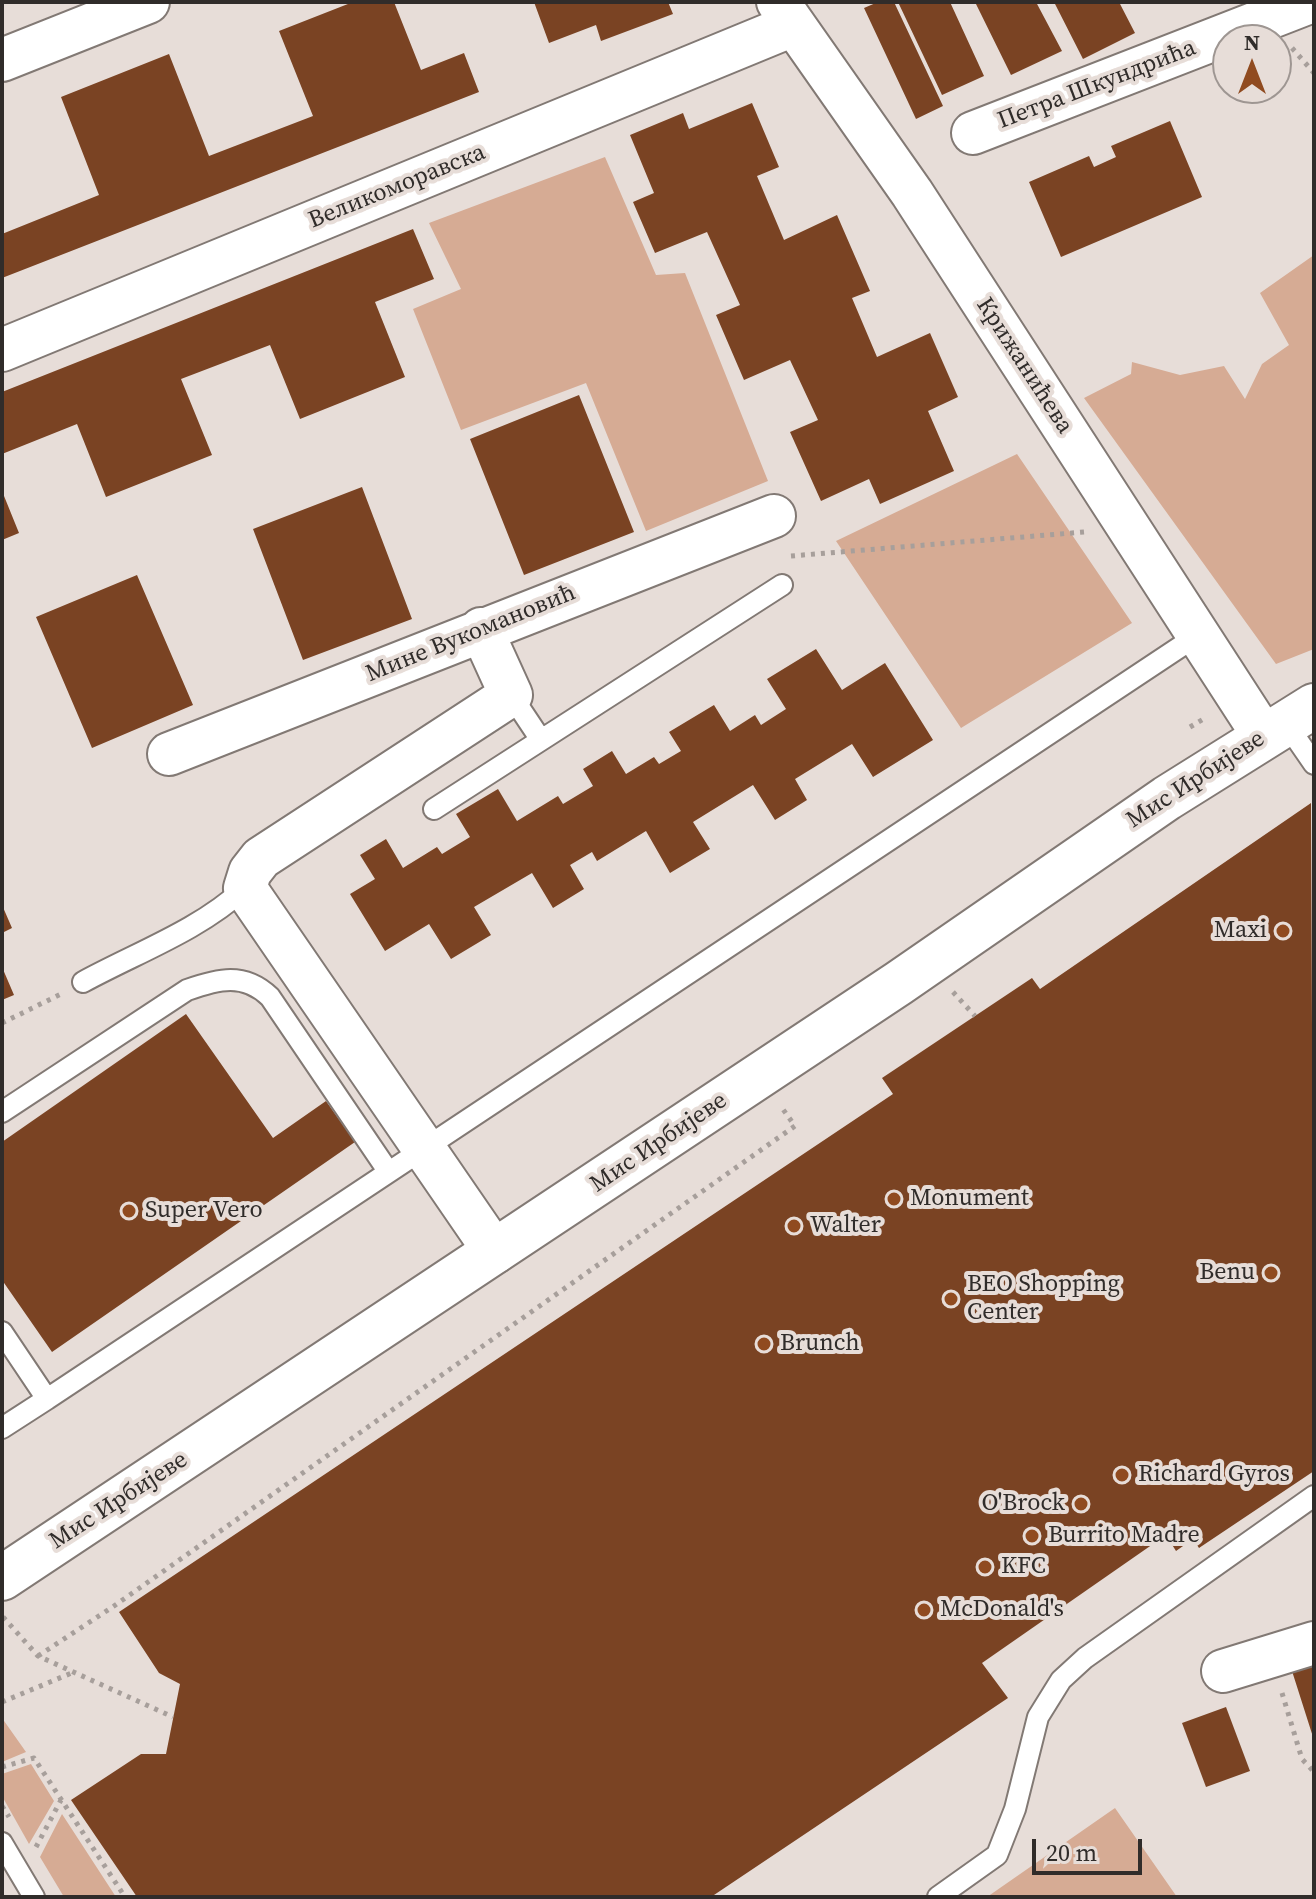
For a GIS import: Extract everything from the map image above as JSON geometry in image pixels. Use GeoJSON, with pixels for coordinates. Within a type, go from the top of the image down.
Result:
{"type":"FeatureCollection","features":[{"type":"Feature","properties":{"kind":"street"},"geometry":{"type":"LineString","coordinates":[[2,60],[148,2]]}},
{"type":"Feature","properties":{"kind":"street","name":"Петра Шкундрића"},"geometry":{"type":"LineString","coordinates":[[973,133],[1310,2]]}},
{"type":"Feature","properties":{"kind":"street","name":"Великоморавска"},"geometry":{"type":"LineString","coordinates":[[2,350],[785,13]]}},
{"type":"Feature","properties":{"kind":"street","name":"Крижанићева"},"geometry":{"type":"LineString","coordinates":[[785,13],[912,193],[1198,635],[1287,721]]}},
{"type":"Feature","properties":{"kind":"street","name":"Мине Вукомановић"},"geometry":{"type":"LineString","coordinates":[[169,754],[774,516]]}},
{"type":"Feature","properties":{"kind":"street"},"geometry":{"type":"LineString","coordinates":[[481,629],[511,695],[261,858],[250,872],[245,888],[495,1252]]}},
{"type":"Feature","properties":{"kind":"street","name":"Мис Ирбијеве"},"geometry":{"type":"LineString","coordinates":[[2,1578],[1287,721]]}},
{"type":"Feature","properties":{"kind":"street"},"geometry":{"type":"LineString","coordinates":[[1223,1671],[1314,1643]]}},
{"type":"Feature","properties":{"kind":"lane"},"geometry":{"type":"LineString","coordinates":[[434,809],[782,585]]}},
{"type":"Feature","properties":{"kind":"lane"},"geometry":{"type":"LineString","coordinates":[[2,1428],[1198,635]]}},
{"type":"Feature","properties":{"kind":"lane"},"geometry":{"type":"LineString","coordinates":[[511,695],[541,740]]}},
{"type":"Feature","properties":{"kind":"lane"},"geometry":{"type":"LineString","coordinates":[[1287,721],[1314,764]]}},
{"type":"Feature","properties":{"kind":"lane"},"geometry":{"type":"LineString","coordinates":[[83,982],[185,932],[222,909],[245,888]]}},
{"type":"Feature","properties":{"kind":"lane"},"geometry":{"type":"LineString","coordinates":[[2,1112],[187,990],[218,979],[235,978],[260,988],[270,997],[388,1171]]}},
{"type":"Feature","properties":{"kind":"lane"},"geometry":{"type":"LineString","coordinates":[[2,1332],[47,1399]]}},
{"type":"Feature","properties":{"kind":"lane"},"geometry":{"type":"LineString","coordinates":[[938,1897],[997,1855],[1015,1809],[1038,1717],[1061,1680],[1085,1658],[1314,1496]]}},
{"type":"Feature","properties":{"kind":"lane"},"geometry":{"type":"LineString","coordinates":[[2,1843],[34,1897]]}},
{"type":"Feature","properties":{"kind":"path"},"geometry":{"type":"LineString","coordinates":[[786,557],[1097,531]]}},
{"type":"Feature","properties":{"kind":"path"},"geometry":{"type":"LineString","coordinates":[[2,1023],[83,982]]}},
{"type":"Feature","properties":{"kind":"path"},"geometry":{"type":"LineString","coordinates":[[950,988],[975,1016]]}},
{"type":"Feature","properties":{"kind":"path"},"geometry":{"type":"LineString","coordinates":[[38,1656],[114,1606],[795,1126],[779,1103]]}},
{"type":"Feature","properties":{"kind":"path"},"geometry":{"type":"LineString","coordinates":[[3,1616],[38,1656],[173,1717]]}},
{"type":"Feature","properties":{"kind":"path"},"geometry":{"type":"LineString","coordinates":[[1272,1656],[1302,1759],[1314,1772]]}},
{"type":"Feature","properties":{"kind":"path"},"geometry":{"type":"LineString","coordinates":[[2,1702],[74,1672]]}},
{"type":"Feature","properties":{"kind":"path"},"geometry":{"type":"LineString","coordinates":[[2,1767],[34,1758],[125,1897]]}},
{"type":"Feature","properties":{"kind":"path"},"geometry":{"type":"LineString","coordinates":[[32,1855],[61,1800]]}},
{"type":"Feature","properties":{"kind":"shaded area"},"geometry":{"type":"Polygon","coordinates":[[[605,157],[656,275],[685,273],[768,481],[646,531],[586,383],[461,430],[413,309],[461,289],[429,223],[605,157]]]}},
{"type":"Feature","properties":{"kind":"shaded area"},"geometry":{"type":"Polygon","coordinates":[[[1314,255],[1314,649],[1276,664],[1084,398],[1131,374],[1132,362],[1180,375],[1224,366],[1245,399],[1262,364],[1289,345],[1260,293],[1314,255]]]}},
{"type":"Feature","properties":{"kind":"shaded area"},"geometry":{"type":"Polygon","coordinates":[[[1017,454],[1132,623],[961,728],[836,541],[1017,454]]]}},
{"type":"Feature","properties":{"kind":"shaded area"},"geometry":{"type":"Polygon","coordinates":[[[2,1718],[26,1752],[2,1762],[2,1718]]]}},
{"type":"Feature","properties":{"kind":"shaded area"},"geometry":{"type":"Polygon","coordinates":[[[31,1764],[54,1801],[29,1844],[2,1796],[2,1774],[31,1764]]]}},
{"type":"Feature","properties":{"kind":"shaded area"},"geometry":{"type":"Polygon","coordinates":[[[1115,1808],[1177,1897],[987,1897],[1115,1808]]]}},
{"type":"Feature","properties":{"kind":"shaded area"},"geometry":{"type":"Polygon","coordinates":[[[62,1814],[116,1897],[64,1897],[40,1857],[62,1814]]]}},
{"type":"Feature","properties":{"kind":"building"},"geometry":{"type":"Polygon","coordinates":[[[353,2],[394,2],[421,70],[464,53],[479,92],[2,278],[2,234],[99,195],[61,97],[169,54],[209,156],[313,116],[279,31],[353,2]]]}},
{"type":"Feature","properties":{"kind":"building"},"geometry":{"type":"Polygon","coordinates":[[[534,2],[668,2],[673,14],[601,41],[596,25],[549,43],[534,2]]]}},
{"type":"Feature","properties":{"kind":"building"},"geometry":{"type":"Polygon","coordinates":[[[878,2],[894,2],[943,106],[916,119],[864,8],[878,2]]]}},
{"type":"Feature","properties":{"kind":"building"},"geometry":{"type":"Polygon","coordinates":[[[898,2],[950,2],[984,76],[942,95],[898,2]]]}},
{"type":"Feature","properties":{"kind":"building"},"geometry":{"type":"Polygon","coordinates":[[[975,2],[1036,2],[1062,51],[1011,75],[975,2]]]}},
{"type":"Feature","properties":{"kind":"building"},"geometry":{"type":"Polygon","coordinates":[[[1054,2],[1119,2],[1135,33],[1083,59],[1054,2]]]}},
{"type":"Feature","properties":{"kind":"building"},"geometry":{"type":"Polygon","coordinates":[[[752,103],[779,167],[757,176],[784,240],[837,215],[870,291],[852,298],[877,357],[930,333],[958,397],[928,411],[954,471],[880,504],[869,479],[821,501],[790,432],[818,420],[790,360],[744,380],[716,315],[740,305],[707,232],[655,253],[633,202],[654,193],[630,135],[683,113],[689,129],[752,103]]]}},
{"type":"Feature","properties":{"kind":"building"},"geometry":{"type":"Polygon","coordinates":[[[1170,121],[1202,197],[1061,257],[1029,182],[1089,156],[1094,167],[1116,157],[1111,146],[1170,121]]]}},
{"type":"Feature","properties":{"kind":"building"},"geometry":{"type":"Polygon","coordinates":[[[413,229],[434,279],[375,302],[405,377],[300,419],[270,345],[181,379],[212,455],[106,497],[77,424],[2,454],[2,392],[413,229]]]}},
{"type":"Feature","properties":{"kind":"building"},"geometry":{"type":"Polygon","coordinates":[[[579,395],[634,532],[524,575],[470,439],[579,395]]]}},
{"type":"Feature","properties":{"kind":"building"},"geometry":{"type":"Polygon","coordinates":[[[362,487],[412,619],[303,660],[253,529],[362,487]]]}},
{"type":"Feature","properties":{"kind":"building"},"geometry":{"type":"Polygon","coordinates":[[[2,491],[19,533],[2,540],[2,491]]]}},
{"type":"Feature","properties":{"kind":"building"},"geometry":{"type":"Polygon","coordinates":[[[137,575],[193,705],[92,748],[36,617],[137,575]]]}},
{"type":"Feature","properties":{"kind":"building"},"geometry":{"type":"Polygon","coordinates":[[[816,649],[842,690],[885,663],[933,740],[873,777],[852,744],[795,779],[807,800],[775,820],[753,785],[693,822],[710,849],[670,873],[646,831],[597,861],[592,852],[570,865],[584,889],[553,908],[532,873],[474,907],[491,935],[451,959],[429,924],[385,951],[350,894],[375,879],[360,855],[386,839],[403,868],[437,847],[442,854],[470,837],[456,814],[498,789],[517,821],[558,796],[563,804],[593,786],[583,769],[612,751],[626,774],[654,757],[659,764],[681,751],[669,732],[714,705],[730,731],[755,715],[761,725],[786,709],[767,679],[816,649]]]}},
{"type":"Feature","properties":{"kind":"building","name":"BEO Shopping Center"},"geometry":{"type":"Polygon","coordinates":[[[1311,803],[1314,1471],[1199,1548],[1193,1539],[1176,1551],[1166,1535],[982,1663],[1008,1698],[711,1897],[137,1897],[71,1800],[141,1754],[166,1754],[180,1684],[159,1673],[119,1612],[893,1094],[882,1078],[1032,978],[1040,989],[1311,803]]]}},
{"type":"Feature","properties":{"kind":"building"},"geometry":{"type":"Polygon","coordinates":[[[2,905],[12,928],[2,933],[2,905]]]}},
{"type":"Feature","properties":{"kind":"building"},"geometry":{"type":"Polygon","coordinates":[[[2,967],[14,995],[2,1000],[2,967]]]}},
{"type":"Feature","properties":{"kind":"building","name":"Super Vero"},"geometry":{"type":"Polygon","coordinates":[[[186,1014],[273,1138],[326,1101],[355,1142],[52,1352],[2,1280],[2,1142],[186,1014]]]}},
{"type":"Feature","properties":{"kind":"building"},"geometry":{"type":"Polygon","coordinates":[[[1314,1664],[1314,1737],[1313,1737],[1292,1671],[1314,1664]]]}},
{"type":"Feature","properties":{"kind":"building"},"geometry":{"type":"Polygon","coordinates":[[[1226,1707],[1250,1771],[1206,1787],[1182,1723],[1226,1707]]]}},
{"type":"Feature","properties":{"kind":"place","name":"Maxi"},"geometry":{"type":"Point","coordinates":[1283,931]}},
{"type":"Feature","properties":{"kind":"place","name":"Monument"},"geometry":{"type":"Point","coordinates":[894,1199]}},
{"type":"Feature","properties":{"kind":"place","name":"Super Vero"},"geometry":{"type":"Point","coordinates":[129,1211]}},
{"type":"Feature","properties":{"kind":"place","name":"Walter"},"geometry":{"type":"Point","coordinates":[794,1226]}},
{"type":"Feature","properties":{"kind":"place","name":"Benu"},"geometry":{"type":"Point","coordinates":[1271,1273]}},
{"type":"Feature","properties":{"kind":"place","name":"BEO Shopping Center"},"geometry":{"type":"Point","coordinates":[951,1299]}},
{"type":"Feature","properties":{"kind":"place","name":"Brunch"},"geometry":{"type":"Point","coordinates":[764,1344]}},
{"type":"Feature","properties":{"kind":"place","name":"Richard Gyros"},"geometry":{"type":"Point","coordinates":[1122,1475]}},
{"type":"Feature","properties":{"kind":"place","name":"O'Brock"},"geometry":{"type":"Point","coordinates":[1081,1504]}},
{"type":"Feature","properties":{"kind":"place","name":"Burrito Madre"},"geometry":{"type":"Point","coordinates":[1032,1536]}},
{"type":"Feature","properties":{"kind":"place","name":"KFC"},"geometry":{"type":"Point","coordinates":[985,1567]}},
{"type":"Feature","properties":{"kind":"place","name":"McDonald's"},"geometry":{"type":"Point","coordinates":[924,1610]}}]}
